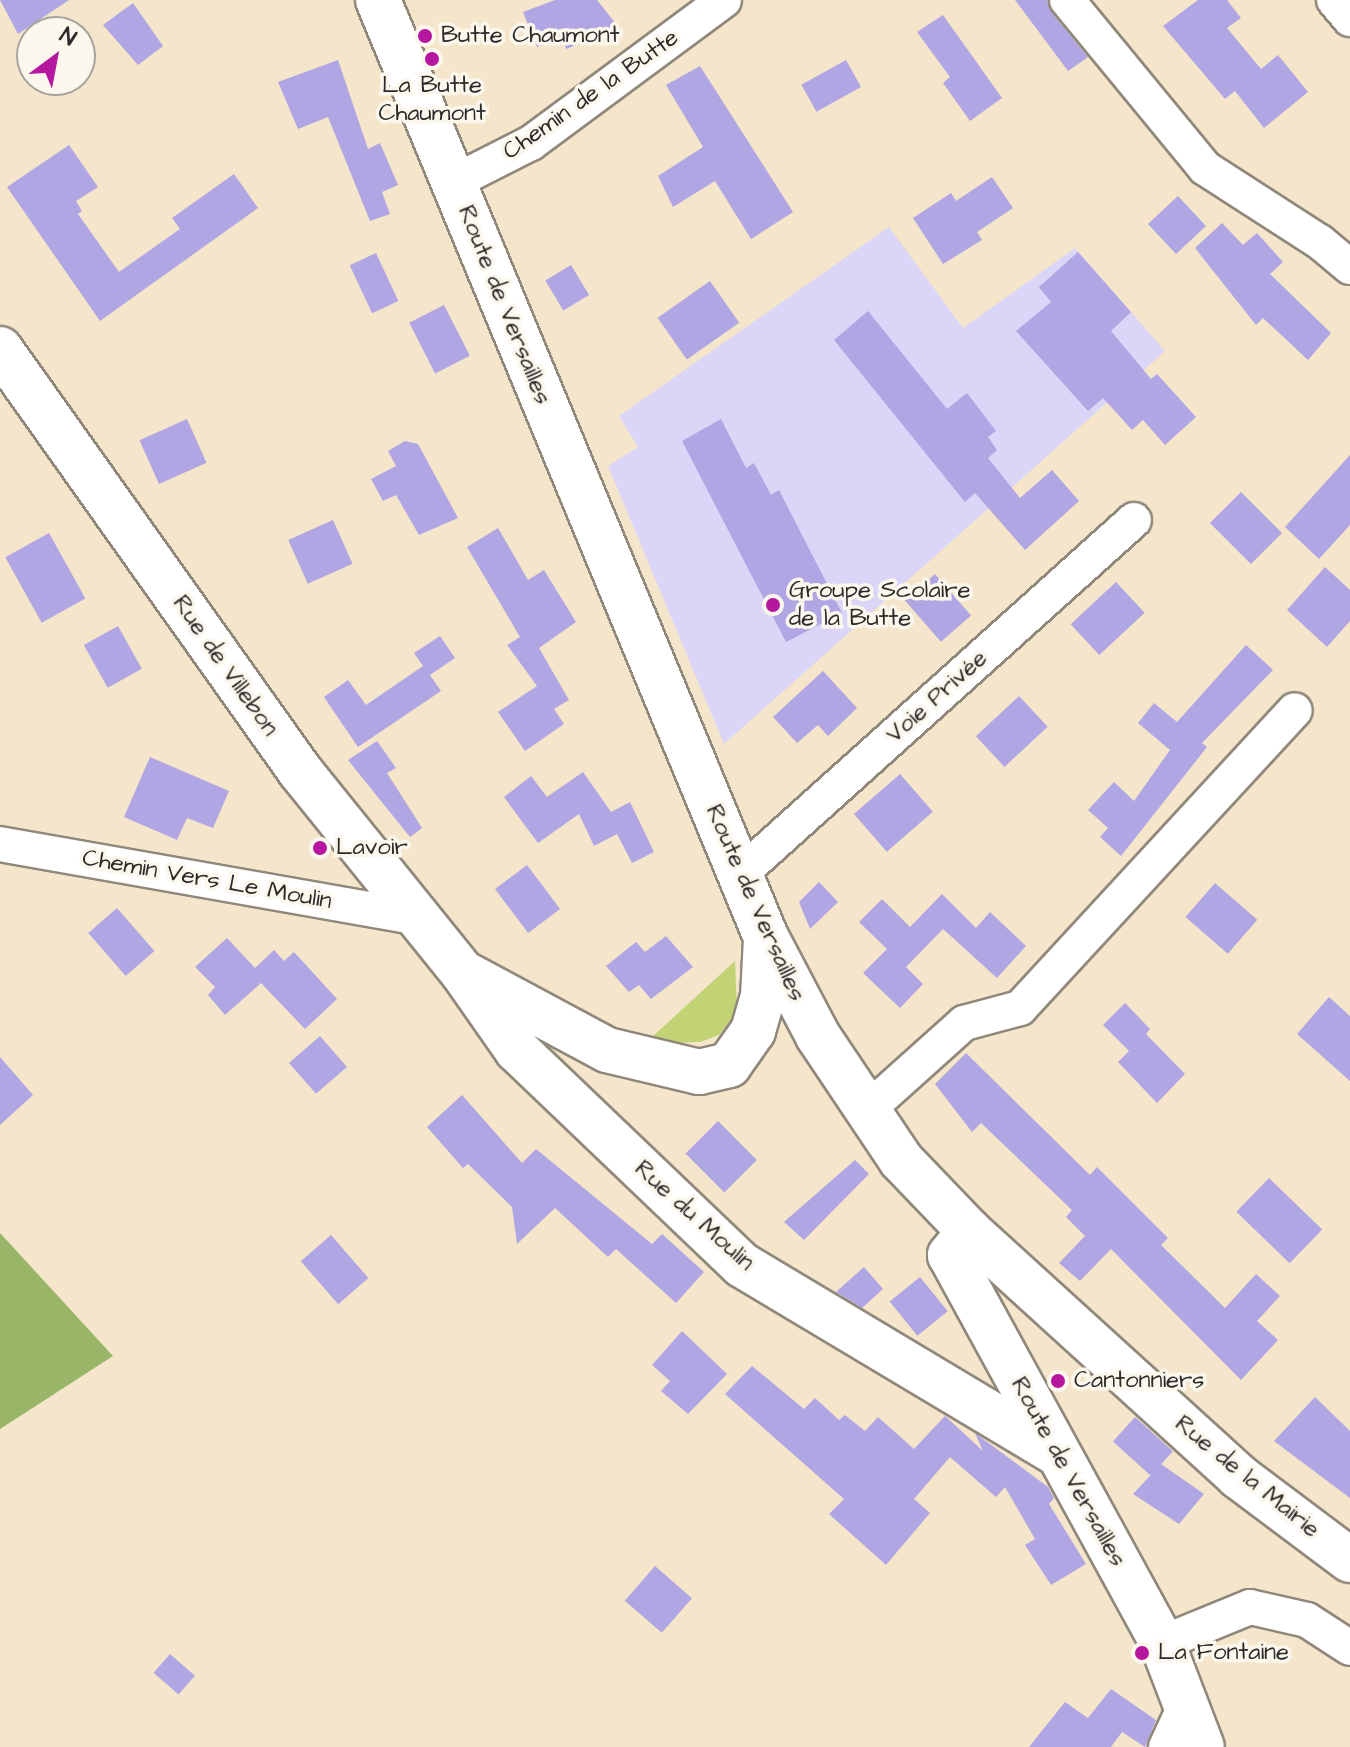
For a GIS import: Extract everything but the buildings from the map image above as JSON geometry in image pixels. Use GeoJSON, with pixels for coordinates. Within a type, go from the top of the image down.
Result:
{"type":"FeatureCollection","features":[{"type":"Feature","properties":{"kind":"main road","name":"Route de Versailles"},"geometry":{"type":"LineString","coordinates":[[378,0],[766,937],[818,1036],[866,1111],[901,1160],[969,1231],[950,1255],[1162,1643],[1202,1747]]}},
{"type":"Feature","properties":{"kind":"main road","name":"Rue de Villebon"},"geometry":{"type":"LineString","coordinates":[[0,349],[300,771],[413,917],[463,973]]}},
{"type":"Feature","properties":{"kind":"main road"},"geometry":{"type":"LineString","coordinates":[[463,973],[607,1050],[699,1072],[729,1065],[753,1031],[763,997],[766,937]]}},
{"type":"Feature","properties":{"kind":"main road","name":"Rue du Moulin"},"geometry":{"type":"LineString","coordinates":[[463,973],[517,1050],[742,1265],[1055,1452]]}},
{"type":"Feature","properties":{"kind":"main road","name":"Rue de la Mairie"},"geometry":{"type":"LineString","coordinates":[[969,1231],[1238,1476],[1350,1560]]}},
{"type":"Feature","properties":{"kind":"street","name":"Chemin de la Butte"},"geometry":{"type":"LineString","coordinates":[[454,182],[531,143],[724,0]]}},
{"type":"Feature","properties":{"kind":"street"},"geometry":{"type":"LineString","coordinates":[[1067,0],[1205,168],[1320,242],[1350,267]]}},
{"type":"Feature","properties":{"kind":"street"},"geometry":{"type":"LineString","coordinates":[[1334,0],[1350,19]]}},
{"type":"Feature","properties":{"kind":"street","name":"Voie Privée"},"geometry":{"type":"LineString","coordinates":[[739,875],[1134,520]]}},
{"type":"Feature","properties":{"kind":"street"},"geometry":{"type":"LineString","coordinates":[[866,1111],[964,1023],[1020,1008],[1295,710]]}},
{"type":"Feature","properties":{"kind":"street","name":"Chemin Vers Le Moulin"},"geometry":{"type":"LineString","coordinates":[[0,844],[413,917]]}},
{"type":"Feature","properties":{"kind":"street"},"geometry":{"type":"LineString","coordinates":[[1162,1643],[1250,1607],[1307,1620],[1350,1648]]}},
{"type":"Feature","properties":{"kind":"street"},"geometry":{"type":"LineString","coordinates":[[1166,1747],[1186,1704]]}},
{"type":"Feature","properties":{"kind":"shaded area","name":"Groupe Scolaire de la Butte"},"geometry":{"type":"Polygon","coordinates":[[[889,227],[963,328],[1075,248],[1165,351],[724,744],[608,466],[638,447],[619,416],[889,227]]]}},
{"type":"Feature","properties":{"kind":"green space"},"geometry":{"type":"Polygon","coordinates":[[[735,961],[737,1012],[719,1035],[700,1042],[667,1043],[652,1037],[735,961]]]}},
{"type":"Feature","properties":{"kind":"green space"},"geometry":{"type":"Polygon","coordinates":[[[0,1233],[113,1356],[0,1429],[0,1233]]]}},
{"type":"Feature","properties":{"kind":"place","name":"Butte Chaumont"},"geometry":{"type":"Point","coordinates":[425,36]}},
{"type":"Feature","properties":{"kind":"place","name":"La Butte Chaumont"},"geometry":{"type":"Point","coordinates":[432,59]}},
{"type":"Feature","properties":{"kind":"place","name":"Groupe Scolaire de la Butte"},"geometry":{"type":"Point","coordinates":[773,605]}},
{"type":"Feature","properties":{"kind":"place","name":"Lavoir"},"geometry":{"type":"Point","coordinates":[320,848]}},
{"type":"Feature","properties":{"kind":"place","name":"Cantonniers"},"geometry":{"type":"Point","coordinates":[1058,1381]}},
{"type":"Feature","properties":{"kind":"place","name":"La Fontaine"},"geometry":{"type":"Point","coordinates":[1142,1653]}}]}
